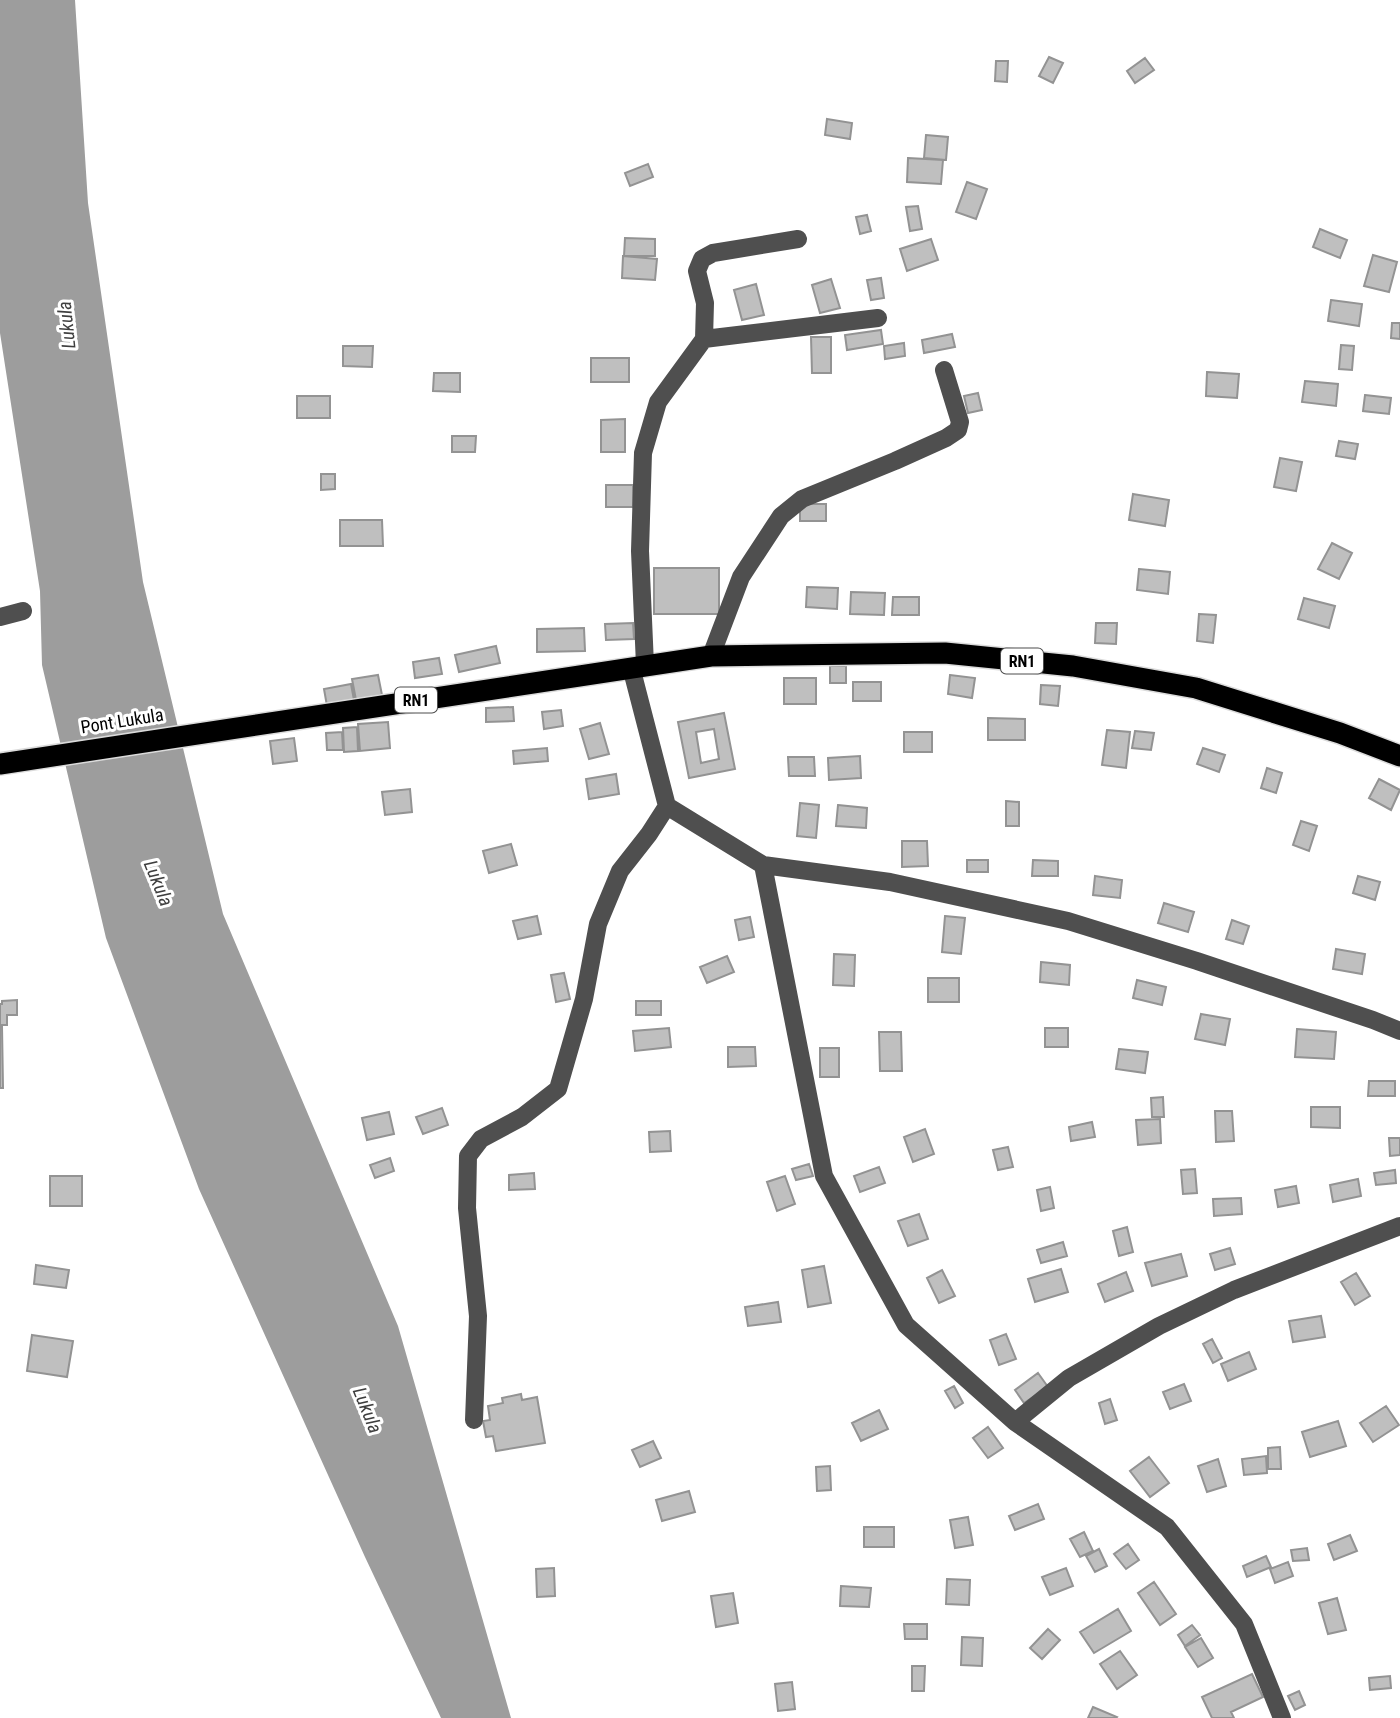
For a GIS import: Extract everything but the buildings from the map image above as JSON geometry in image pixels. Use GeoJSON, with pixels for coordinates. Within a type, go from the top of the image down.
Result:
{"type":"FeatureCollection","features":[{"type":"Feature","properties":{"kind":"highway","name":"RN1"},"geometry":{"type":"LineString","coordinates":[[638,666],[711,656],[945,653],[1073,666],[1196,688],[1340,733],[1400,756]]}},
{"type":"Feature","properties":{"kind":"highway","name":"Pont Lukula"},"geometry":{"type":"LineString","coordinates":[[0,764],[638,666]]}},
{"type":"Feature","properties":{"kind":"street"},"geometry":{"type":"LineString","coordinates":[[474,1420],[478,1316],[467,1208],[468,1156],[481,1139],[522,1117],[558,1089],[584,999],[598,924],[620,871],[667,806],[638,666],[643,453],[658,402],[704,339],[705,303],[697,271],[702,258],[713,253],[798,239]]}},
{"type":"Feature","properties":{"kind":"street"},"geometry":{"type":"LineString","coordinates":[[704,339],[878,318]]}},
{"type":"Feature","properties":{"kind":"street"},"geometry":{"type":"LineString","coordinates":[[711,656],[741,577],[781,516],[802,499],[895,461],[958,430],[960,422],[944,370]]}},
{"type":"Feature","properties":{"kind":"street"},"geometry":{"type":"LineString","coordinates":[[0,617],[23,611]]}},
{"type":"Feature","properties":{"kind":"street"},"geometry":{"type":"LineString","coordinates":[[667,806],[763,865],[890,882],[1069,921],[1197,961],[1400,1031]]}},
{"type":"Feature","properties":{"kind":"street"},"geometry":{"type":"LineString","coordinates":[[763,865],[824,1175],[906,1325],[1015,1422],[1167,1527],[1244,1624],[1282,1718]]}},
{"type":"Feature","properties":{"kind":"street"},"geometry":{"type":"LineString","coordinates":[[1015,1422],[1069,1378],[1158,1326],[1234,1290],[1400,1226]]}},
{"type":"Feature","properties":{"kind":"water","name":"Lukula"},"geometry":{"type":"Polygon","coordinates":[[[0,0],[75,0],[88,203],[143,582],[223,914],[398,1326],[511,1718],[441,1718],[365,1557],[199,1189],[106,938],[42,665],[40,591],[0,333],[0,0]]]}}]}
